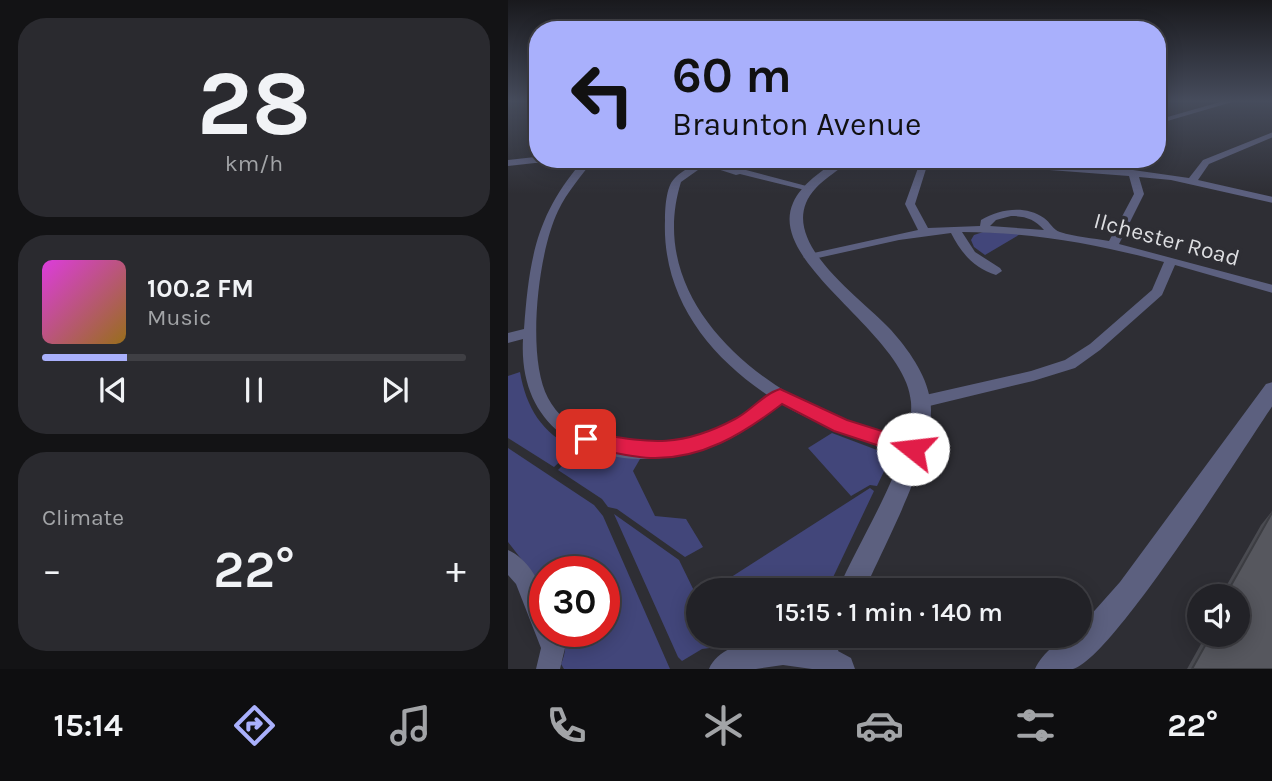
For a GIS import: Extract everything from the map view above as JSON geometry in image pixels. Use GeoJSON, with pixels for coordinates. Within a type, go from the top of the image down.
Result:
{"type":"FeatureCollection","features":[{"type":"Feature","properties":{"kind":"street"},"geometry":{"type":"LineString","coordinates":[[1193,180],[1206,162],[1273,134]]}},
{"type":"Feature","properties":{"kind":"street"},"geometry":{"type":"LineString","coordinates":[[508,163],[529,161]]}},
{"type":"Feature","properties":{"kind":"street"},"geometry":{"type":"LineString","coordinates":[[583,168],[557,200],[540,240],[533,280],[531,371],[546,410],[563,428],[590,441],[649,450],[694,447],[743,424],[780,396]]}},
{"type":"Feature","properties":{"kind":"street"},"geometry":{"type":"LineString","coordinates":[[690,168],[675,185],[668,228],[675,275],[688,304],[711,336],[739,365],[780,396],[840,425],[913,449]]}},
{"type":"Feature","properties":{"kind":"street"},"geometry":{"type":"LineString","coordinates":[[722,168],[809,188]]}},
{"type":"Feature","properties":{"kind":"street"},"geometry":{"type":"LineString","coordinates":[[736,172],[743,168]]}},
{"type":"Feature","properties":{"kind":"street"},"geometry":{"type":"LineString","coordinates":[[835,168],[802,197],[797,219],[799,238],[809,257],[891,342],[914,379],[921,402],[920,423],[913,449],[856,578]]}},
{"type":"Feature","properties":{"kind":"street"},"geometry":{"type":"LineString","coordinates":[[922,168],[910,204],[925,232]]}},
{"type":"Feature","properties":{"kind":"street"},"geometry":{"type":"LineString","coordinates":[[1066,168],[1193,180],[1273,200]]}},
{"type":"Feature","properties":{"kind":"street"},"geometry":{"type":"LineString","coordinates":[[1112,246],[1139,194],[1133,173]]}},
{"type":"Feature","properties":{"kind":"street","name":"Ilchester Road"},"geometry":{"type":"LineString","coordinates":[[809,257],[925,232],[985,228],[1051,232],[1273,289]]}},
{"type":"Feature","properties":{"kind":"street"},"geometry":{"type":"LineString","coordinates":[[955,229],[968,254],[976,262],[996,271]]}},
{"type":"Feature","properties":{"kind":"street"},"geometry":{"type":"LineString","coordinates":[[921,402],[1034,376],[1070,364],[1095,347],[1158,292],[1170,262]]}},
{"type":"Feature","properties":{"kind":"street"},"geometry":{"type":"LineString","coordinates":[[508,338],[531,332]]}},
{"type":"Feature","properties":{"kind":"street"},"geometry":{"type":"LineString","coordinates":[[1050,669],[1091,638],[1130,592],[1273,389]]}},
{"type":"Feature","properties":{"kind":"street"},"geometry":{"type":"LineString","coordinates":[[508,561],[524,577],[529,590]]}},
{"type":"Feature","properties":{"kind":"street"},"geometry":{"type":"LineString","coordinates":[[548,669],[553,647]]}},
{"type":"Feature","properties":{"kind":"street"},"geometry":{"type":"LineString","coordinates":[[724,669],[738,660],[766,650],[792,649],[830,654]]}},
{"type":"Feature","properties":{"kind":"shaded area"},"geometry":{"type":"Polygon","coordinates":[[[983,232],[1022,233],[985,255],[974,247],[971,240],[974,235],[983,232]]]}},
{"type":"Feature","properties":{"kind":"shaded area"},"geometry":{"type":"Polygon","coordinates":[[[520,372],[526,397],[537,418],[553,435],[575,448],[554,467],[508,438],[508,376],[520,372]]]}},
{"type":"Feature","properties":{"kind":"shaded area"},"geometry":{"type":"Polygon","coordinates":[[[832,433],[877,450],[886,467],[877,486],[870,485],[851,496],[808,448],[832,433]]]}},
{"type":"Feature","properties":{"kind":"shaded area"},"geometry":{"type":"Polygon","coordinates":[[[508,448],[594,505],[603,516],[670,669],[564,669],[561,664],[565,647],[620,647],[620,556],[529,556],[529,569],[508,542],[508,448]]]}},
{"type":"Feature","properties":{"kind":"shaded area"},"geometry":{"type":"Polygon","coordinates":[[[579,449],[640,459],[633,471],[655,516],[686,519],[703,547],[685,557],[617,509],[608,507],[602,499],[558,470],[579,449]]]}},
{"type":"Feature","properties":{"kind":"shaded area"},"geometry":{"type":"Polygon","coordinates":[[[870,488],[874,491],[833,578],[730,578],[870,488]]]}},
{"type":"Feature","properties":{"kind":"shaded area"},"geometry":{"type":"Polygon","coordinates":[[[614,514],[679,560],[688,578],[686,648],[710,648],[702,649],[682,661],[614,514]]]}},
{"type":"Feature","properties":{"kind":"building"},"geometry":{"type":"Polygon","coordinates":[[[1273,511],[1273,669],[1192,669],[1204,647],[1250,647],[1250,584],[1232,584],[1273,511]]]}},
{"type":"Feature","properties":{"kind":"route"},"geometry":{"type":"LineString","coordinates":[[586,439],[632,449],[671,450],[694,447],[728,433],[780,396],[812,414],[877,439],[913,449]]}}]}
